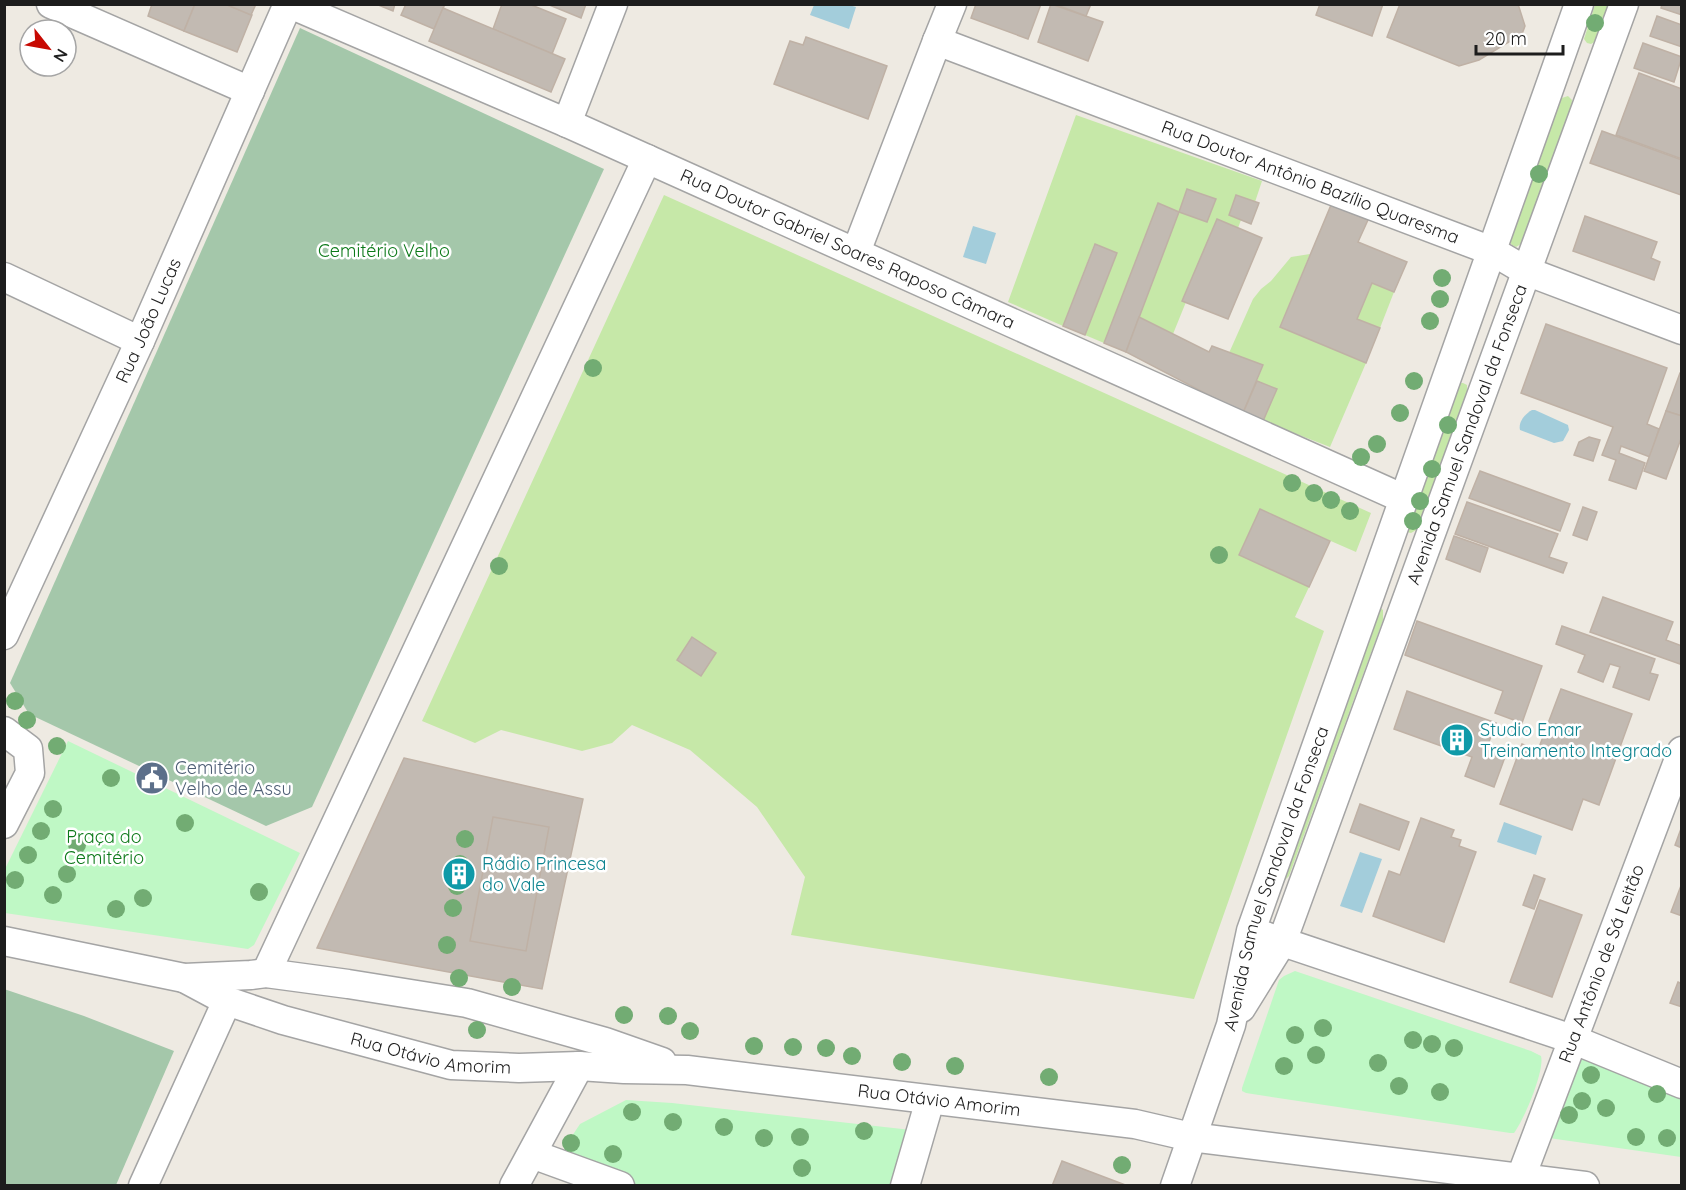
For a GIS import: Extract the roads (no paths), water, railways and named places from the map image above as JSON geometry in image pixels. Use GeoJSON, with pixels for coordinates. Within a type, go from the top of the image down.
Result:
{"type":"FeatureCollection","features":[{"type":"Feature","properties":{"kind":"street"},"geometry":{"type":"LineString","coordinates":[[51,4],[250,91]]}},
{"type":"Feature","properties":{"kind":"street","name":"Rua João Lucas"},"geometry":{"type":"LineString","coordinates":[[4,635],[140,341],[289,4]]}},
{"type":"Feature","properties":{"kind":"street","name":"Rua Doutor Gabriel Soares Raposo Câmara"},"geometry":{"type":"LineString","coordinates":[[289,4],[567,123],[1404,500]]}},
{"type":"Feature","properties":{"kind":"street"},"geometry":{"type":"LineString","coordinates":[[567,123],[613,4]]}},
{"type":"Feature","properties":{"kind":"street"},"geometry":{"type":"LineString","coordinates":[[856,252],[952,4]]}},
{"type":"Feature","properties":{"kind":"street","name":"Avenida Samuel Sandoval da Fonseca"},"geometry":{"type":"LineString","coordinates":[[1231,1025],[1251,931],[1579,4]]}},
{"type":"Feature","properties":{"kind":"street","name":"Avenida Samuel Sandoval da Fonseca"},"geometry":{"type":"LineString","coordinates":[[1231,1025],[1282,942],[1624,4]]}},
{"type":"Feature","properties":{"kind":"street","name":"Rua Doutor Antônio Bazílio Quaresma"},"geometry":{"type":"LineString","coordinates":[[937,40],[1492,251],[1526,271],[1682,330]]}},
{"type":"Feature","properties":{"kind":"street"},"geometry":{"type":"LineString","coordinates":[[1559,63],[1598,76]]}},
{"type":"Feature","properties":{"kind":"street"},"geometry":{"type":"LineString","coordinates":[[266,973],[647,159]]}},
{"type":"Feature","properties":{"kind":"street"},"geometry":{"type":"LineString","coordinates":[[4,277],[140,341]]}},
{"type":"Feature","properties":{"kind":"street"},"geometry":{"type":"LineString","coordinates":[[1381,563],[1415,576]]}},
{"type":"Feature","properties":{"kind":"street"},"geometry":{"type":"LineString","coordinates":[[4,731],[28,749],[30,773],[4,824]]}},
{"type":"Feature","properties":{"kind":"street","name":"Rua Antônio de Sá Leitão"},"geometry":{"type":"LineString","coordinates":[[1521,1177],[1682,751]]}},
{"type":"Feature","properties":{"kind":"street"},"geometry":{"type":"LineString","coordinates":[[1251,931],[1572,1039],[1682,1084]]}},
{"type":"Feature","properties":{"kind":"street","name":"Rua Otávio Amorim"},"geometry":{"type":"LineString","coordinates":[[4,941],[184,978],[266,973],[467,1004],[605,1042],[687,1070]]}},
{"type":"Feature","properties":{"kind":"street","name":"Rua Otávio Amorim"},"geometry":{"type":"LineString","coordinates":[[184,978],[227,1001],[283,1020],[451,1065],[687,1070],[1135,1124],[1191,1137],[1585,1185]]}},
{"type":"Feature","properties":{"kind":"street"},"geometry":{"type":"LineString","coordinates":[[142,1185],[227,1001]]}},
{"type":"Feature","properties":{"kind":"street"},"geometry":{"type":"LineString","coordinates":[[1175,1185],[1231,1025]]}},
{"type":"Feature","properties":{"kind":"street"},"geometry":{"type":"LineString","coordinates":[[514,1185],[579,1066]]}},
{"type":"Feature","properties":{"kind":"street"},"geometry":{"type":"LineString","coordinates":[[904,1185],[930,1100]]}},
{"type":"Feature","properties":{"kind":"street"},"geometry":{"type":"LineString","coordinates":[[532,1154],[620,1185]]}},
{"type":"Feature","properties":{"kind":"water"},"geometry":{"type":"Polygon","coordinates":[[[814,5],[856,7],[849,29],[810,15],[814,5]]]}},
{"type":"Feature","properties":{"kind":"water"},"geometry":{"type":"Polygon","coordinates":[[[973,226],[996,233],[986,264],[963,257],[973,226]]]}},
{"type":"Feature","properties":{"kind":"water"},"geometry":{"type":"Polygon","coordinates":[[[1532,410],[1568,425],[1569,430],[1563,441],[1554,443],[1520,430],[1523,418],[1532,410]]]}},
{"type":"Feature","properties":{"kind":"water"},"geometry":{"type":"Polygon","coordinates":[[[1504,822],[1542,836],[1536,855],[1497,842],[1504,822]]]}},
{"type":"Feature","properties":{"kind":"water"},"geometry":{"type":"Polygon","coordinates":[[[1360,852],[1382,859],[1362,913],[1340,906],[1360,852]]]}},
{"type":"Feature","properties":{"kind":"place","name":"Studio Emar Treinamento Integrado"},"geometry":{"type":"Point","coordinates":[1457,740]}},
{"type":"Feature","properties":{"kind":"place","name":"Cemitério Velho de Assu"},"geometry":{"type":"Point","coordinates":[152,778]}},
{"type":"Feature","properties":{"kind":"place","name":"Rádio Princesa do Vale"},"geometry":{"type":"Point","coordinates":[459,874]}},
{"type":"Feature","properties":{"kind":"park label","name":"Cemitério Velho"},"geometry":{"type":"Point","coordinates":[384,251]}},
{"type":"Feature","properties":{"kind":"park label","name":"Praça do Cemitério"},"geometry":{"type":"Point","coordinates":[104,847]}}]}
